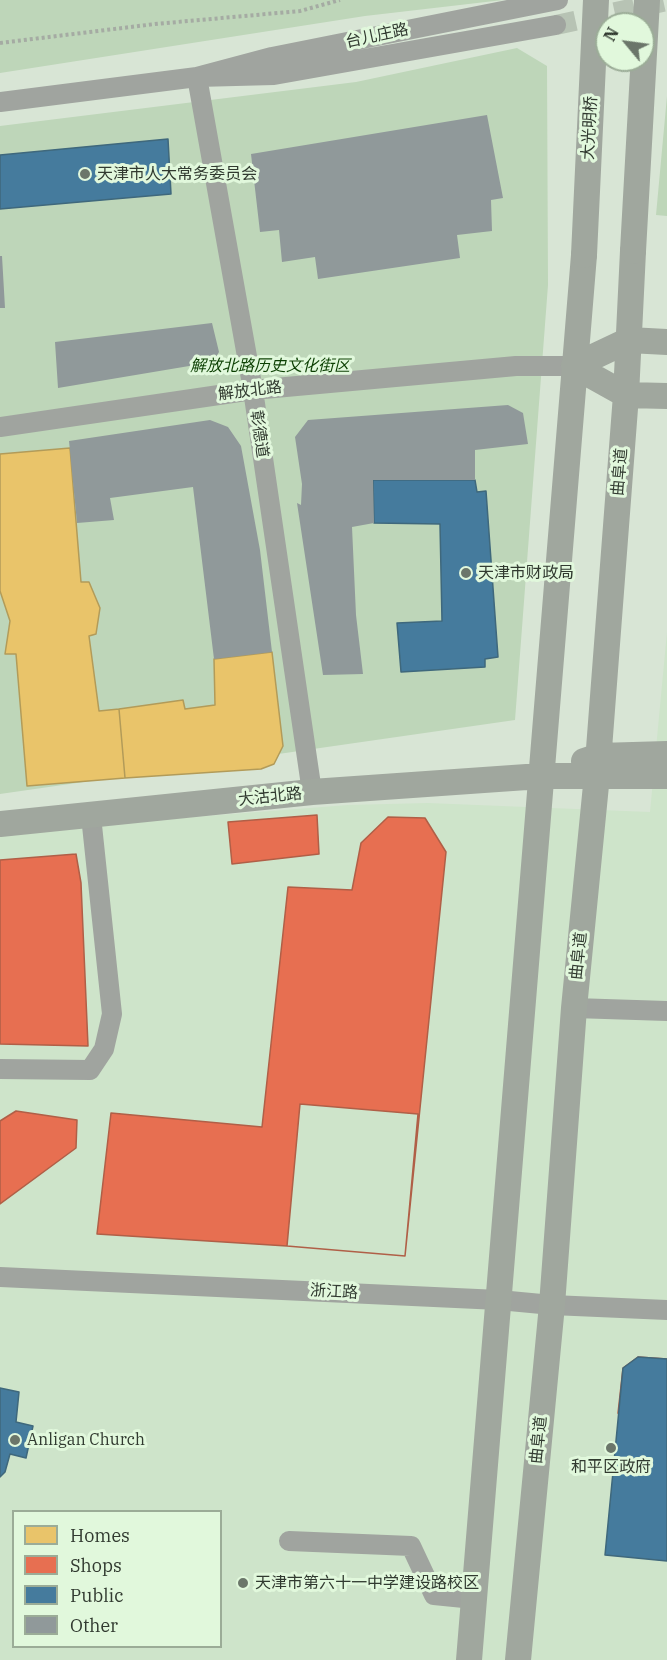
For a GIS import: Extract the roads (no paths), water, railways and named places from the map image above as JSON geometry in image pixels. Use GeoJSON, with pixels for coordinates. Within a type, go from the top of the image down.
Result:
{"type":"FeatureCollection","features":[{"type":"Feature","properties":{"kind":"main road","name":"大光明桥"},"geometry":{"type":"LineString","coordinates":[[574,366],[584,255],[596,0]]}},
{"type":"Feature","properties":{"kind":"main road","name":"曲阜道"},"geometry":{"type":"LineString","coordinates":[[518,1660],[552,1305],[574,1008],[598,765],[627,395],[647,0]]}},
{"type":"Feature","properties":{"kind":"main road","name":"解放北路"},"geometry":{"type":"LineString","coordinates":[[574,366],[629,340],[667,342]]}},
{"type":"Feature","properties":{"kind":"main road","name":"解放北路"},"geometry":{"type":"LineString","coordinates":[[574,366],[627,395],[667,396]]}},
{"type":"Feature","properties":{"kind":"main road"},"geometry":{"type":"LineString","coordinates":[[469,1660],[574,366]]}},
{"type":"Feature","properties":{"kind":"main road","name":"大沽北路"},"geometry":{"type":"LineString","coordinates":[[0,824],[312,792],[541,776],[667,754]]}},
{"type":"Feature","properties":{"kind":"main road","name":"大沽北路"},"geometry":{"type":"LineString","coordinates":[[598,765],[667,776]]}},
{"type":"Feature","properties":{"kind":"street","name":"台儿庄路"},"geometry":{"type":"LineString","coordinates":[[197,77],[272,57],[558,0]]}},
{"type":"Feature","properties":{"kind":"street","name":"台儿庄路"},"geometry":{"type":"LineString","coordinates":[[0,102],[197,77],[274,75],[556,25]]}},
{"type":"Feature","properties":{"kind":"street","name":"彰德道"},"geometry":{"type":"LineString","coordinates":[[197,77],[253,390],[312,792]]}},
{"type":"Feature","properties":{"kind":"street","name":"解放北路"},"geometry":{"type":"LineString","coordinates":[[0,427],[253,390],[516,366],[574,366]]}},
{"type":"Feature","properties":{"kind":"street"},"geometry":{"type":"LineString","coordinates":[[0,1069],[90,1070],[104,1049],[112,1014],[91,816]]}},
{"type":"Feature","properties":{"kind":"street"},"geometry":{"type":"LineString","coordinates":[[574,1008],[667,1011]]}},
{"type":"Feature","properties":{"kind":"street","name":"浙江路"},"geometry":{"type":"LineString","coordinates":[[0,1277],[667,1310]]}},
{"type":"Feature","properties":{"kind":"street"},"geometry":{"type":"LineString","coordinates":[[289,1541],[411,1546],[434,1595],[474,1599]]}},
{"type":"Feature","properties":{"kind":"tunnel"},"geometry":{"type":"LineString","coordinates":[[556,25],[667,1]]}},
{"type":"Feature","properties":{"kind":"place","name":"天津市人大常务委员会"},"geometry":{"type":"Point","coordinates":[85,174]}},
{"type":"Feature","properties":{"kind":"place","name":"天津市财政局"},"geometry":{"type":"Point","coordinates":[466,573]}},
{"type":"Feature","properties":{"kind":"place","name":"Anligan Church"},"geometry":{"type":"Point","coordinates":[15,1440]}},
{"type":"Feature","properties":{"kind":"place","name":"和平区政府"},"geometry":{"type":"Point","coordinates":[611,1448]}},
{"type":"Feature","properties":{"kind":"place","name":"天津市第六十一中学建设路校区"},"geometry":{"type":"Point","coordinates":[243,1583]}},
{"type":"Feature","properties":{"kind":"park label","name":"解放北路历史文化街区"},"geometry":{"type":"Point","coordinates":[270,366]}}]}
